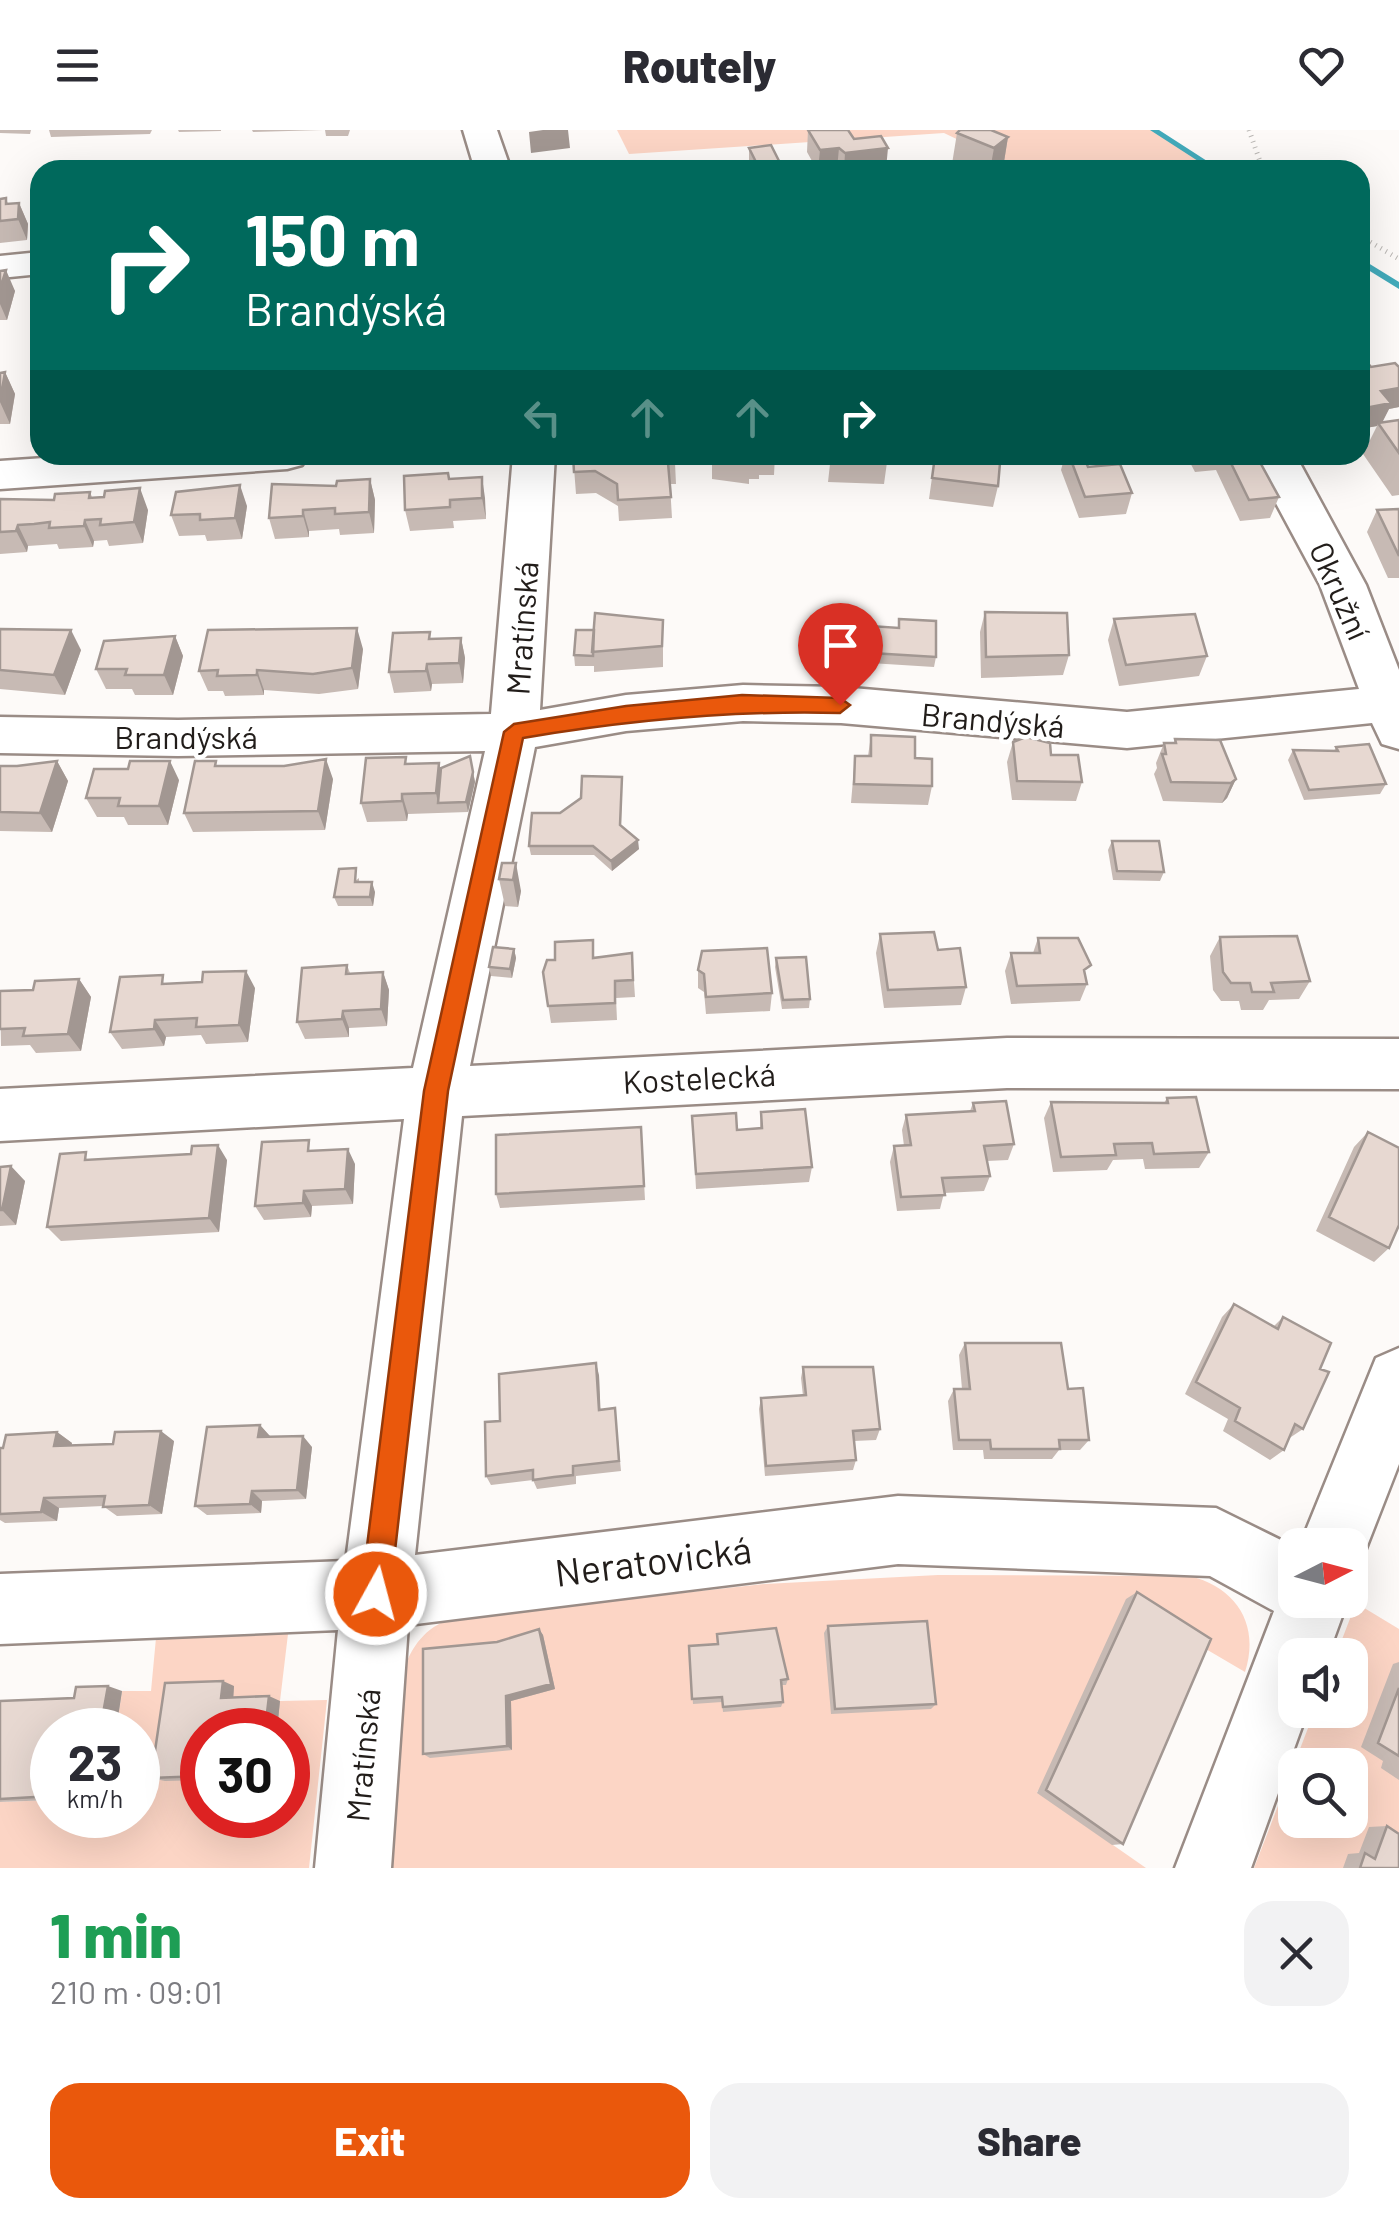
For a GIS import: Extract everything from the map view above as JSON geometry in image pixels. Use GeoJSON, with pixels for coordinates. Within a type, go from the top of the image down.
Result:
{"type":"FeatureCollection","features":[{"type":"Feature","properties":{"kind":"street"},"geometry":{"type":"LineString","coordinates":[[480,130],[490,160]]}},
{"type":"Feature","properties":{"kind":"street"},"geometry":{"type":"LineString","coordinates":[[0,267],[30,264]]}},
{"type":"Feature","properties":{"kind":"street"},"geometry":{"type":"LineString","coordinates":[[0,475],[144,465]]}},
{"type":"Feature","properties":{"kind":"street","name":"Mratínská"},"geometry":{"type":"LineString","coordinates":[[353,1868],[376,1594],[436,1091],[514,732],[533,465]]}},
{"type":"Feature","properties":{"kind":"street","name":"Okružní"},"geometry":{"type":"LineString","coordinates":[[1281,465],[1343,585],[1393,718]]}},
{"type":"Feature","properties":{"kind":"street","name":"Brandýská"},"geometry":{"type":"LineString","coordinates":[[0,735],[178,738],[514,732],[626,713],[742,703],[840,705],[1127,730],[1393,718]]}},
{"type":"Feature","properties":{"kind":"street","name":"Kostelecká"},"geometry":{"type":"LineString","coordinates":[[0,1115],[1007,1063],[1399,1064]]}},
{"type":"Feature","properties":{"kind":"street"},"geometry":{"type":"LineString","coordinates":[[1341,1528],[1399,1380]]}},
{"type":"Feature","properties":{"kind":"street","name":"Neratovická"},"geometry":{"type":"LineString","coordinates":[[0,1608],[376,1594],[898,1530],[1216,1542],[1278,1576]]}},
{"type":"Feature","properties":{"kind":"street"},"geometry":{"type":"LineString","coordinates":[[1213,1868],[1306,1618]]}},
{"type":"Feature","properties":{"kind":"path"},"geometry":{"type":"LineString","coordinates":[[1249,130],[1260,160]]}},
{"type":"Feature","properties":{"kind":"path"},"geometry":{"type":"LineString","coordinates":[[1370,242],[1399,259]]}},
{"type":"Feature","properties":{"kind":"shaded area"},"geometry":{"type":"Polygon","coordinates":[[[617,130],[1152,130],[1204,160],[1000,160],[944,133],[629,154],[617,130]]]}},
{"type":"Feature","properties":{"kind":"shaded area"},"geometry":{"type":"Polygon","coordinates":[[[938,1575],[1190,1576],[1221,1589],[1241,1611],[1249,1639],[1245,1672],[1199,1645],[1037,1792],[1146,1868],[389,1868],[403,1672],[421,1639],[443,1622],[765,1584],[938,1575]]]}},
{"type":"Feature","properties":{"kind":"shaded area"},"geometry":{"type":"Polygon","coordinates":[[[1368,1610],[1399,1629],[1399,1868],[1254,1868],[1278,1806],[1278,1838],[1368,1838],[1368,1748],[1300,1748],[1308,1728],[1368,1728],[1368,1638],[1343,1638],[1350,1618],[1368,1618],[1368,1610]]]}},
{"type":"Feature","properties":{"kind":"shaded area"},"geometry":{"type":"Polygon","coordinates":[[[288,1634],[280,1701],[327,1700],[309,1868],[0,1868],[0,1802],[30,1801],[30,1838],[160,1838],[160,1708],[119,1708],[122,1691],[151,1691],[156,1638],[288,1634]]]}},
{"type":"Feature","properties":{"kind":"building"},"geometry":{"type":"Polygon","coordinates":[[[808,130],[848,130],[854,139],[881,136],[888,148],[845,153],[839,148],[820,150],[808,130]]]}},
{"type":"Feature","properties":{"kind":"building"},"geometry":{"type":"Polygon","coordinates":[[[991,130],[1008,137],[994,148],[957,133],[991,130]]]}},
{"type":"Feature","properties":{"kind":"building"},"geometry":{"type":"Polygon","coordinates":[[[771,145],[778,160],[755,160],[749,148],[771,145]]]}},
{"type":"Feature","properties":{"kind":"building"},"geometry":{"type":"Polygon","coordinates":[[[6,198],[6,204],[19,203],[18,219],[0,221],[0,199],[6,198]]]}},
{"type":"Feature","properties":{"kind":"building"},"geometry":{"type":"Polygon","coordinates":[[[1395,363],[1399,367],[1399,388],[1381,391],[1391,403],[1370,407],[1370,366],[1395,363]]]}},
{"type":"Feature","properties":{"kind":"building"},"geometry":{"type":"Polygon","coordinates":[[[5,372],[0,402],[0,373],[5,372]]]}},
{"type":"Feature","properties":{"kind":"building"},"geometry":{"type":"Polygon","coordinates":[[[1399,420],[1399,453],[1378,423],[1399,420]]]}},
{"type":"Feature","properties":{"kind":"building"},"geometry":{"type":"Polygon","coordinates":[[[574,465],[668,465],[671,497],[618,500],[617,484],[595,471],[574,472],[574,465]]]}},
{"type":"Feature","properties":{"kind":"building"},"geometry":{"type":"Polygon","coordinates":[[[934,465],[1000,465],[998,486],[932,478],[934,465]]]}},
{"type":"Feature","properties":{"kind":"building"},"geometry":{"type":"Polygon","coordinates":[[[1073,465],[1120,465],[1132,493],[1085,497],[1073,465]]]}},
{"type":"Feature","properties":{"kind":"building"},"geometry":{"type":"Polygon","coordinates":[[[1232,465],[1261,465],[1279,497],[1249,500],[1232,465]]]}},
{"type":"Feature","properties":{"kind":"building"},"geometry":{"type":"Polygon","coordinates":[[[448,473],[449,479],[482,477],[482,498],[450,500],[450,507],[405,510],[404,476],[448,473]]]}},
{"type":"Feature","properties":{"kind":"building"},"geometry":{"type":"Polygon","coordinates":[[[370,479],[369,512],[335,514],[335,508],[303,510],[303,516],[269,518],[272,484],[336,486],[337,481],[370,479]]]}},
{"type":"Feature","properties":{"kind":"building"},"geometry":{"type":"Polygon","coordinates":[[[240,485],[235,518],[200,520],[200,514],[171,515],[176,492],[240,485]]]}},
{"type":"Feature","properties":{"kind":"building"},"geometry":{"type":"Polygon","coordinates":[[[140,488],[134,522],[100,525],[101,519],[85,520],[84,526],[49,528],[50,522],[18,525],[16,531],[0,532],[0,499],[54,500],[55,494],[90,492],[89,498],[104,497],[105,491],[140,488]]]}},
{"type":"Feature","properties":{"kind":"building"},"geometry":{"type":"Polygon","coordinates":[[[1399,509],[1399,556],[1377,510],[1399,509]]]}},
{"type":"Feature","properties":{"kind":"building"},"geometry":{"type":"Polygon","coordinates":[[[985,612],[1067,613],[1069,655],[986,657],[985,612]]]}},
{"type":"Feature","properties":{"kind":"building"},"geometry":{"type":"Polygon","coordinates":[[[595,613],[663,620],[662,646],[592,652],[595,613]]]}},
{"type":"Feature","properties":{"kind":"building"},"geometry":{"type":"Polygon","coordinates":[[[1195,614],[1207,656],[1126,665],[1114,619],[1195,614]]]}},
{"type":"Feature","properties":{"kind":"building"},"geometry":{"type":"Polygon","coordinates":[[[899,619],[936,621],[936,657],[855,652],[856,625],[899,628],[899,619]]]}},
{"type":"Feature","properties":{"kind":"building"},"geometry":{"type":"Polygon","coordinates":[[[357,628],[352,668],[313,674],[257,670],[257,675],[217,676],[218,670],[199,671],[208,630],[357,628]]]}},
{"type":"Feature","properties":{"kind":"building"},"geometry":{"type":"Polygon","coordinates":[[[0,629],[71,630],[54,675],[0,670],[0,629]]]}},
{"type":"Feature","properties":{"kind":"building"},"geometry":{"type":"Polygon","coordinates":[[[576,630],[594,630],[593,656],[574,655],[576,630]]]}},
{"type":"Feature","properties":{"kind":"building"},"geometry":{"type":"Polygon","coordinates":[[[430,632],[429,639],[461,638],[459,663],[427,664],[426,671],[389,672],[393,633],[430,632]]]}},
{"type":"Feature","properties":{"kind":"building"},"geometry":{"type":"Polygon","coordinates":[[[175,636],[164,675],[125,675],[127,669],[96,669],[104,641],[175,636]]]}},
{"type":"Feature","properties":{"kind":"building"},"geometry":{"type":"Polygon","coordinates":[[[871,735],[915,737],[915,758],[932,759],[932,786],[854,784],[855,756],[871,756],[871,735]]]}},
{"type":"Feature","properties":{"kind":"building"},"geometry":{"type":"Polygon","coordinates":[[[1026,737],[1050,743],[1051,755],[1078,755],[1082,782],[1017,781],[1013,742],[1026,737]]]}},
{"type":"Feature","properties":{"kind":"building"},"geometry":{"type":"Polygon","coordinates":[[[1175,739],[1220,740],[1236,779],[1231,783],[1171,782],[1162,754],[1166,754],[1164,743],[1176,743],[1175,739]]]}},
{"type":"Feature","properties":{"kind":"building"},"geometry":{"type":"Polygon","coordinates":[[[1369,744],[1386,784],[1309,790],[1293,750],[1338,751],[1336,747],[1369,744]]]}},
{"type":"Feature","properties":{"kind":"building"},"geometry":{"type":"Polygon","coordinates":[[[470,756],[473,772],[466,802],[438,803],[441,768],[470,756]]]}},
{"type":"Feature","properties":{"kind":"building"},"geometry":{"type":"Polygon","coordinates":[[[406,757],[405,764],[439,763],[436,793],[402,794],[402,801],[361,803],[366,758],[406,757]]]}},
{"type":"Feature","properties":{"kind":"building"},"geometry":{"type":"Polygon","coordinates":[[[326,759],[318,811],[184,813],[195,761],[216,761],[215,766],[284,766],[326,759]]]}},
{"type":"Feature","properties":{"kind":"building"},"geometry":{"type":"Polygon","coordinates":[[[57,761],[40,813],[0,812],[0,766],[57,761]]]}},
{"type":"Feature","properties":{"kind":"building"},"geometry":{"type":"Polygon","coordinates":[[[130,761],[170,761],[159,806],[118,806],[120,798],[86,798],[94,769],[128,769],[130,761]]]}},
{"type":"Feature","properties":{"kind":"building"},"geometry":{"type":"Polygon","coordinates":[[[582,776],[622,777],[620,825],[638,840],[611,861],[593,846],[529,846],[532,813],[560,813],[581,798],[582,776]]]}},
{"type":"Feature","properties":{"kind":"building"},"geometry":{"type":"Polygon","coordinates":[[[1112,841],[1159,841],[1164,872],[1117,871],[1112,841]]]}},
{"type":"Feature","properties":{"kind":"building"},"geometry":{"type":"Polygon","coordinates":[[[502,863],[516,863],[513,880],[499,879],[502,863]]]}},
{"type":"Feature","properties":{"kind":"building"},"geometry":{"type":"Polygon","coordinates":[[[356,868],[355,882],[372,882],[370,897],[334,897],[339,869],[356,868]]]}},
{"type":"Feature","properties":{"kind":"building"},"geometry":{"type":"Polygon","coordinates":[[[934,932],[938,950],[960,948],[966,987],[888,990],[880,934],[934,932]]]}},
{"type":"Feature","properties":{"kind":"building"},"geometry":{"type":"Polygon","coordinates":[[[1297,936],[1310,981],[1271,983],[1274,992],[1252,992],[1250,983],[1231,983],[1223,972],[1220,937],[1297,936]]]}},
{"type":"Feature","properties":{"kind":"building"},"geometry":{"type":"Polygon","coordinates":[[[1038,938],[1078,938],[1091,965],[1084,970],[1087,984],[1017,986],[1011,953],[1040,953],[1038,938]]]}},
{"type":"Feature","properties":{"kind":"building"},"geometry":{"type":"Polygon","coordinates":[[[593,940],[593,958],[632,953],[633,980],[615,981],[615,1003],[548,1006],[543,972],[547,960],[555,960],[555,942],[593,940]]]}},
{"type":"Feature","properties":{"kind":"building"},"geometry":{"type":"Polygon","coordinates":[[[493,947],[514,949],[510,969],[489,967],[493,947]]]}},
{"type":"Feature","properties":{"kind":"building"},"geometry":{"type":"Polygon","coordinates":[[[767,948],[772,993],[706,997],[704,974],[698,970],[702,951],[767,948]]]}},
{"type":"Feature","properties":{"kind":"building"},"geometry":{"type":"Polygon","coordinates":[[[806,957],[810,999],[783,1000],[776,958],[806,957]]]}},
{"type":"Feature","properties":{"kind":"building"},"geometry":{"type":"Polygon","coordinates":[[[347,965],[346,974],[383,972],[381,1009],[343,1011],[342,1019],[297,1022],[302,968],[347,965]]]}},
{"type":"Feature","properties":{"kind":"building"},"geometry":{"type":"Polygon","coordinates":[[[246,971],[239,1025],[196,1027],[197,1018],[155,1020],[154,1029],[110,1032],[120,977],[163,975],[162,984],[202,982],[203,972],[246,971]]]}},
{"type":"Feature","properties":{"kind":"building"},"geometry":{"type":"Polygon","coordinates":[[[79,979],[68,1034],[23,1036],[25,1028],[0,1029],[0,991],[33,990],[35,981],[79,979]]]}},
{"type":"Feature","properties":{"kind":"building"},"geometry":{"type":"Polygon","coordinates":[[[1196,1097],[1209,1152],[1154,1154],[1152,1143],[1114,1144],[1116,1155],[1061,1157],[1051,1102],[1168,1103],[1167,1098],[1196,1097]]]}},
{"type":"Feature","properties":{"kind":"building"},"geometry":{"type":"Polygon","coordinates":[[[1006,1101],[1014,1144],[984,1146],[990,1176],[942,1178],[945,1195],[901,1197],[894,1146],[911,1145],[906,1115],[975,1111],[973,1103],[1006,1101]]]}},
{"type":"Feature","properties":{"kind":"building"},"geometry":{"type":"Polygon","coordinates":[[[805,1109],[812,1167],[696,1174],[692,1116],[736,1113],[737,1130],[762,1128],[761,1112],[805,1109]]]}},
{"type":"Feature","properties":{"kind":"building"},"geometry":{"type":"Polygon","coordinates":[[[641,1127],[644,1186],[496,1194],[496,1135],[641,1127]]]}},
{"type":"Feature","properties":{"kind":"building"},"geometry":{"type":"Polygon","coordinates":[[[1368,1132],[1399,1148],[1399,1225],[1389,1248],[1329,1217],[1368,1132]]]}},
{"type":"Feature","properties":{"kind":"building"},"geometry":{"type":"Polygon","coordinates":[[[309,1140],[308,1151],[348,1149],[345,1189],[304,1191],[303,1203],[255,1206],[262,1142],[309,1140]]]}},
{"type":"Feature","properties":{"kind":"building"},"geometry":{"type":"Polygon","coordinates":[[[218,1145],[209,1218],[47,1227],[60,1154],[86,1152],[85,1160],[191,1154],[192,1146],[218,1145]]]}},
{"type":"Feature","properties":{"kind":"building"},"geometry":{"type":"Polygon","coordinates":[[[11,1166],[2,1210],[0,1210],[0,1167],[11,1166]]]}},
{"type":"Feature","properties":{"kind":"building"},"geometry":{"type":"Polygon","coordinates":[[[1234,1304],[1278,1329],[1283,1317],[1331,1343],[1320,1369],[1329,1372],[1303,1429],[1295,1424],[1284,1450],[1235,1421],[1240,1408],[1196,1382],[1234,1304]]]}},
{"type":"Feature","properties":{"kind":"building"},"geometry":{"type":"Polygon","coordinates":[[[965,1343],[1061,1343],[1068,1389],[1083,1388],[1089,1440],[1059,1440],[1060,1449],[991,1449],[990,1440],[959,1440],[954,1389],[970,1389],[965,1343]]]}},
{"type":"Feature","properties":{"kind":"building"},"geometry":{"type":"Polygon","coordinates":[[[596,1363],[599,1410],[615,1408],[619,1461],[573,1466],[573,1475],[533,1480],[533,1470],[486,1476],[485,1422],[500,1421],[499,1374],[596,1363]]]}},
{"type":"Feature","properties":{"kind":"building"},"geometry":{"type":"Polygon","coordinates":[[[803,1367],[873,1367],[880,1429],[853,1431],[856,1460],[766,1466],[761,1398],[806,1395],[803,1367]]]}},
{"type":"Feature","properties":{"kind":"building"},"geometry":{"type":"Polygon","coordinates":[[[260,1425],[258,1437],[303,1436],[297,1490],[252,1491],[250,1504],[195,1506],[207,1427],[260,1425]]]}},
{"type":"Feature","properties":{"kind":"building"},"geometry":{"type":"Polygon","coordinates":[[[161,1431],[149,1505],[103,1507],[105,1496],[44,1498],[41,1512],[0,1514],[0,1448],[6,1435],[57,1432],[54,1446],[113,1444],[115,1432],[161,1431]]]}},
{"type":"Feature","properties":{"kind":"building"},"geometry":{"type":"Polygon","coordinates":[[[1137,1592],[1211,1639],[1123,1844],[1046,1790],[1137,1592]]]}},
{"type":"Feature","properties":{"kind":"building"},"geometry":{"type":"Polygon","coordinates":[[[927,1621],[936,1704],[835,1709],[828,1626],[927,1621]]]}},
{"type":"Feature","properties":{"kind":"building"},"geometry":{"type":"Polygon","coordinates":[[[776,1628],[788,1679],[781,1680],[783,1702],[723,1707],[722,1697],[692,1699],[689,1646],[718,1644],[717,1634],[776,1628]]]}},
{"type":"Feature","properties":{"kind":"building"},"geometry":{"type":"Polygon","coordinates":[[[539,1629],[551,1684],[506,1696],[507,1746],[423,1754],[423,1649],[497,1642],[539,1629]]]}},
{"type":"Feature","properties":{"kind":"building"},"geometry":{"type":"Polygon","coordinates":[[[223,1681],[221,1698],[269,1696],[268,1708],[180,1708],[180,1777],[160,1778],[160,1717],[165,1683],[223,1681]]]}},
{"type":"Feature","properties":{"kind":"building"},"geometry":{"type":"Polygon","coordinates":[[[108,1686],[104,1708],[30,1708],[30,1797],[0,1799],[0,1701],[74,1698],[76,1687],[108,1686]]]}},
{"type":"Feature","properties":{"kind":"building"},"geometry":{"type":"Polygon","coordinates":[[[1399,1688],[1399,1756],[1378,1743],[1399,1688]]]}},
{"type":"Feature","properties":{"kind":"building"},"geometry":{"type":"Polygon","coordinates":[[[1387,1826],[1399,1834],[1399,1868],[1360,1868],[1365,1853],[1375,1859],[1387,1826]]]}},
{"type":"Feature","properties":{"kind":"waterway"},"geometry":{"type":"LineString","coordinates":[[1154,130],[1201,160]]}},
{"type":"Feature","properties":{"kind":"waterway"},"geometry":{"type":"LineString","coordinates":[[1370,267],[1399,286]]}},
{"type":"Feature","properties":{"kind":"route"},"geometry":{"type":"LineString","coordinates":[[376,1594],[436,1091],[514,732],[626,713],[742,703],[840,705]]}}]}
